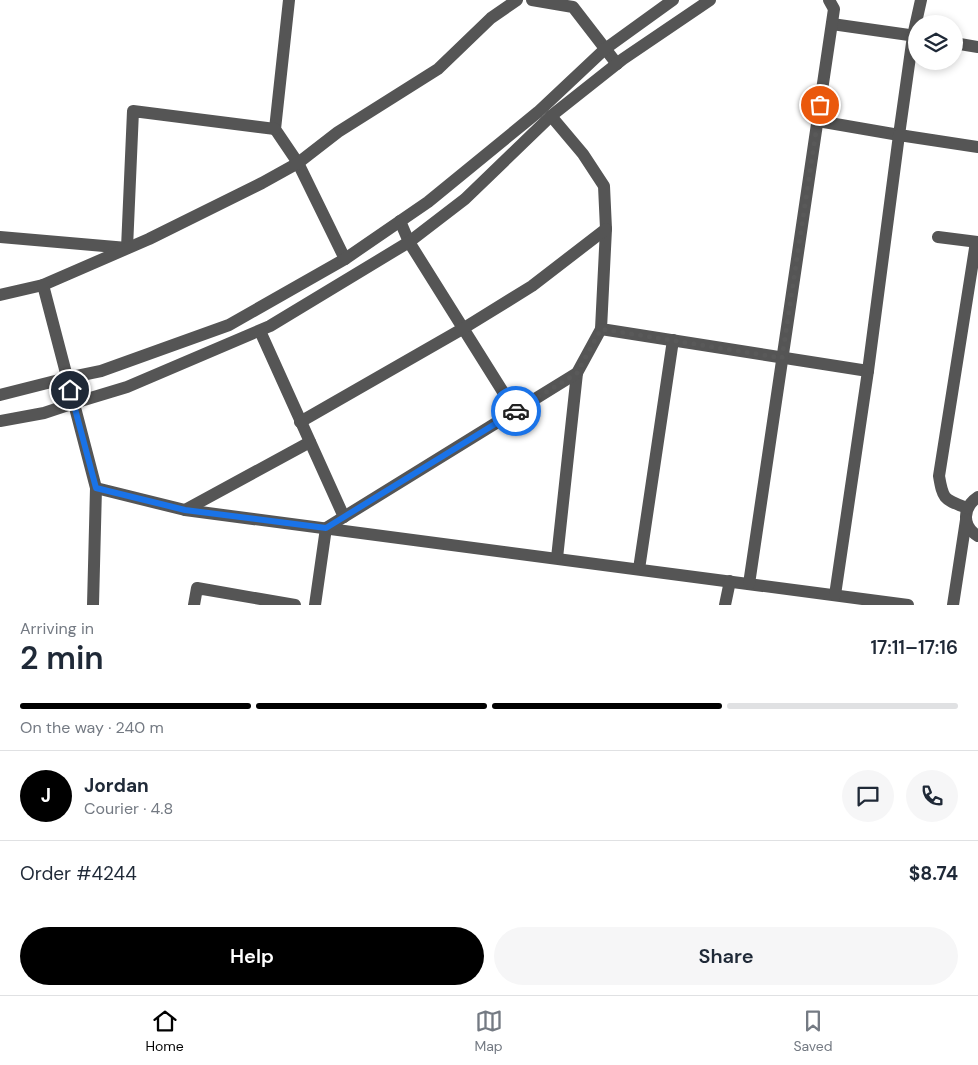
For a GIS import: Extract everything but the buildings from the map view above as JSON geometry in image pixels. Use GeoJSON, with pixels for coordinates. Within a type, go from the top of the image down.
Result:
{"type":"FeatureCollection","features":[{"type":"Feature","properties":{"kind":"street"},"geometry":{"type":"LineString","coordinates":[[289,0],[275,129],[298,163],[345,259]]}},
{"type":"Feature","properties":{"kind":"street"},"geometry":{"type":"LineString","coordinates":[[0,295],[44,285],[127,248],[262,183],[298,163],[338,132],[438,69],[491,18],[517,0]]}},
{"type":"Feature","properties":{"kind":"street"},"geometry":{"type":"LineString","coordinates":[[532,0],[573,4],[617,64]]}},
{"type":"Feature","properties":{"kind":"street"},"geometry":{"type":"LineString","coordinates":[[0,394],[101,371],[229,325],[345,259],[428,202],[538,112],[605,49],[673,0]]}},
{"type":"Feature","properties":{"kind":"street"},"geometry":{"type":"LineString","coordinates":[[0,420],[44,413],[74,402],[127,387],[270,326],[409,242],[465,199],[551,116],[617,64],[710,0]]}},
{"type":"Feature","properties":{"kind":"street"},"geometry":{"type":"LineString","coordinates":[[750,584],[832,24],[834,9],[829,0]]}},
{"type":"Feature","properties":{"kind":"street"},"geometry":{"type":"LineString","coordinates":[[918,15],[921,0]]}},
{"type":"Feature","properties":{"kind":"street"},"geometry":{"type":"LineString","coordinates":[[832,24],[908,35]]}},
{"type":"Feature","properties":{"kind":"street"},"geometry":{"type":"LineString","coordinates":[[963,44],[978,47]]}},
{"type":"Feature","properties":{"kind":"street"},"geometry":{"type":"LineString","coordinates":[[835,595],[910,70]]}},
{"type":"Feature","properties":{"kind":"street"},"geometry":{"type":"LineString","coordinates":[[127,248],[133,110],[275,129]]}},
{"type":"Feature","properties":{"kind":"street"},"geometry":{"type":"LineString","coordinates":[[551,116],[583,154],[604,186],[606,229],[601,329],[577,373],[557,558]]}},
{"type":"Feature","properties":{"kind":"street"},"geometry":{"type":"LineString","coordinates":[[818,121],[978,147]]}},
{"type":"Feature","properties":{"kind":"street"},"geometry":{"type":"LineString","coordinates":[[400,221],[409,242],[516,411]]}},
{"type":"Feature","properties":{"kind":"street"},"geometry":{"type":"LineString","coordinates":[[300,422],[464,328],[532,286],[606,229]]}},
{"type":"Feature","properties":{"kind":"street"},"geometry":{"type":"LineString","coordinates":[[0,237],[127,248]]}},
{"type":"Feature","properties":{"kind":"street"},"geometry":{"type":"LineString","coordinates":[[938,237],[977,242],[939,476],[942,493],[948,501],[966,514],[968,528],[978,536]]}},
{"type":"Feature","properties":{"kind":"street"},"geometry":{"type":"LineString","coordinates":[[44,285],[96,488],[93,605]]}},
{"type":"Feature","properties":{"kind":"street"},"geometry":{"type":"LineString","coordinates":[[601,329],[868,371]]}},
{"type":"Feature","properties":{"kind":"street"},"geometry":{"type":"LineString","coordinates":[[260,330],[344,517]]}},
{"type":"Feature","properties":{"kind":"street"},"geometry":{"type":"LineString","coordinates":[[639,569],[673,340]]}},
{"type":"Feature","properties":{"kind":"street"},"geometry":{"type":"LineString","coordinates":[[314,605],[326,528],[577,373]]}},
{"type":"Feature","properties":{"kind":"street"},"geometry":{"type":"LineString","coordinates":[[185,510],[310,442]]}},
{"type":"Feature","properties":{"kind":"street"},"geometry":{"type":"LineString","coordinates":[[96,488],[185,510],[908,605]]}},
{"type":"Feature","properties":{"kind":"street"},"geometry":{"type":"LineString","coordinates":[[953,605],[966,514],[971,502],[978,497]]}},
{"type":"Feature","properties":{"kind":"street"},"geometry":{"type":"LineString","coordinates":[[725,605],[730,581]]}},
{"type":"Feature","properties":{"kind":"street"},"geometry":{"type":"LineString","coordinates":[[194,605],[197,588],[295,605]]}},
{"type":"Feature","properties":{"kind":"way so far"},"geometry":{"type":"LineString","coordinates":[[516,411],[577,373],[601,329],[782,358],[820,105]]}},
{"type":"Feature","properties":{"kind":"route"},"geometry":{"type":"LineString","coordinates":[[70,390],[96,488],[185,510],[326,528],[516,411]]}}]}
